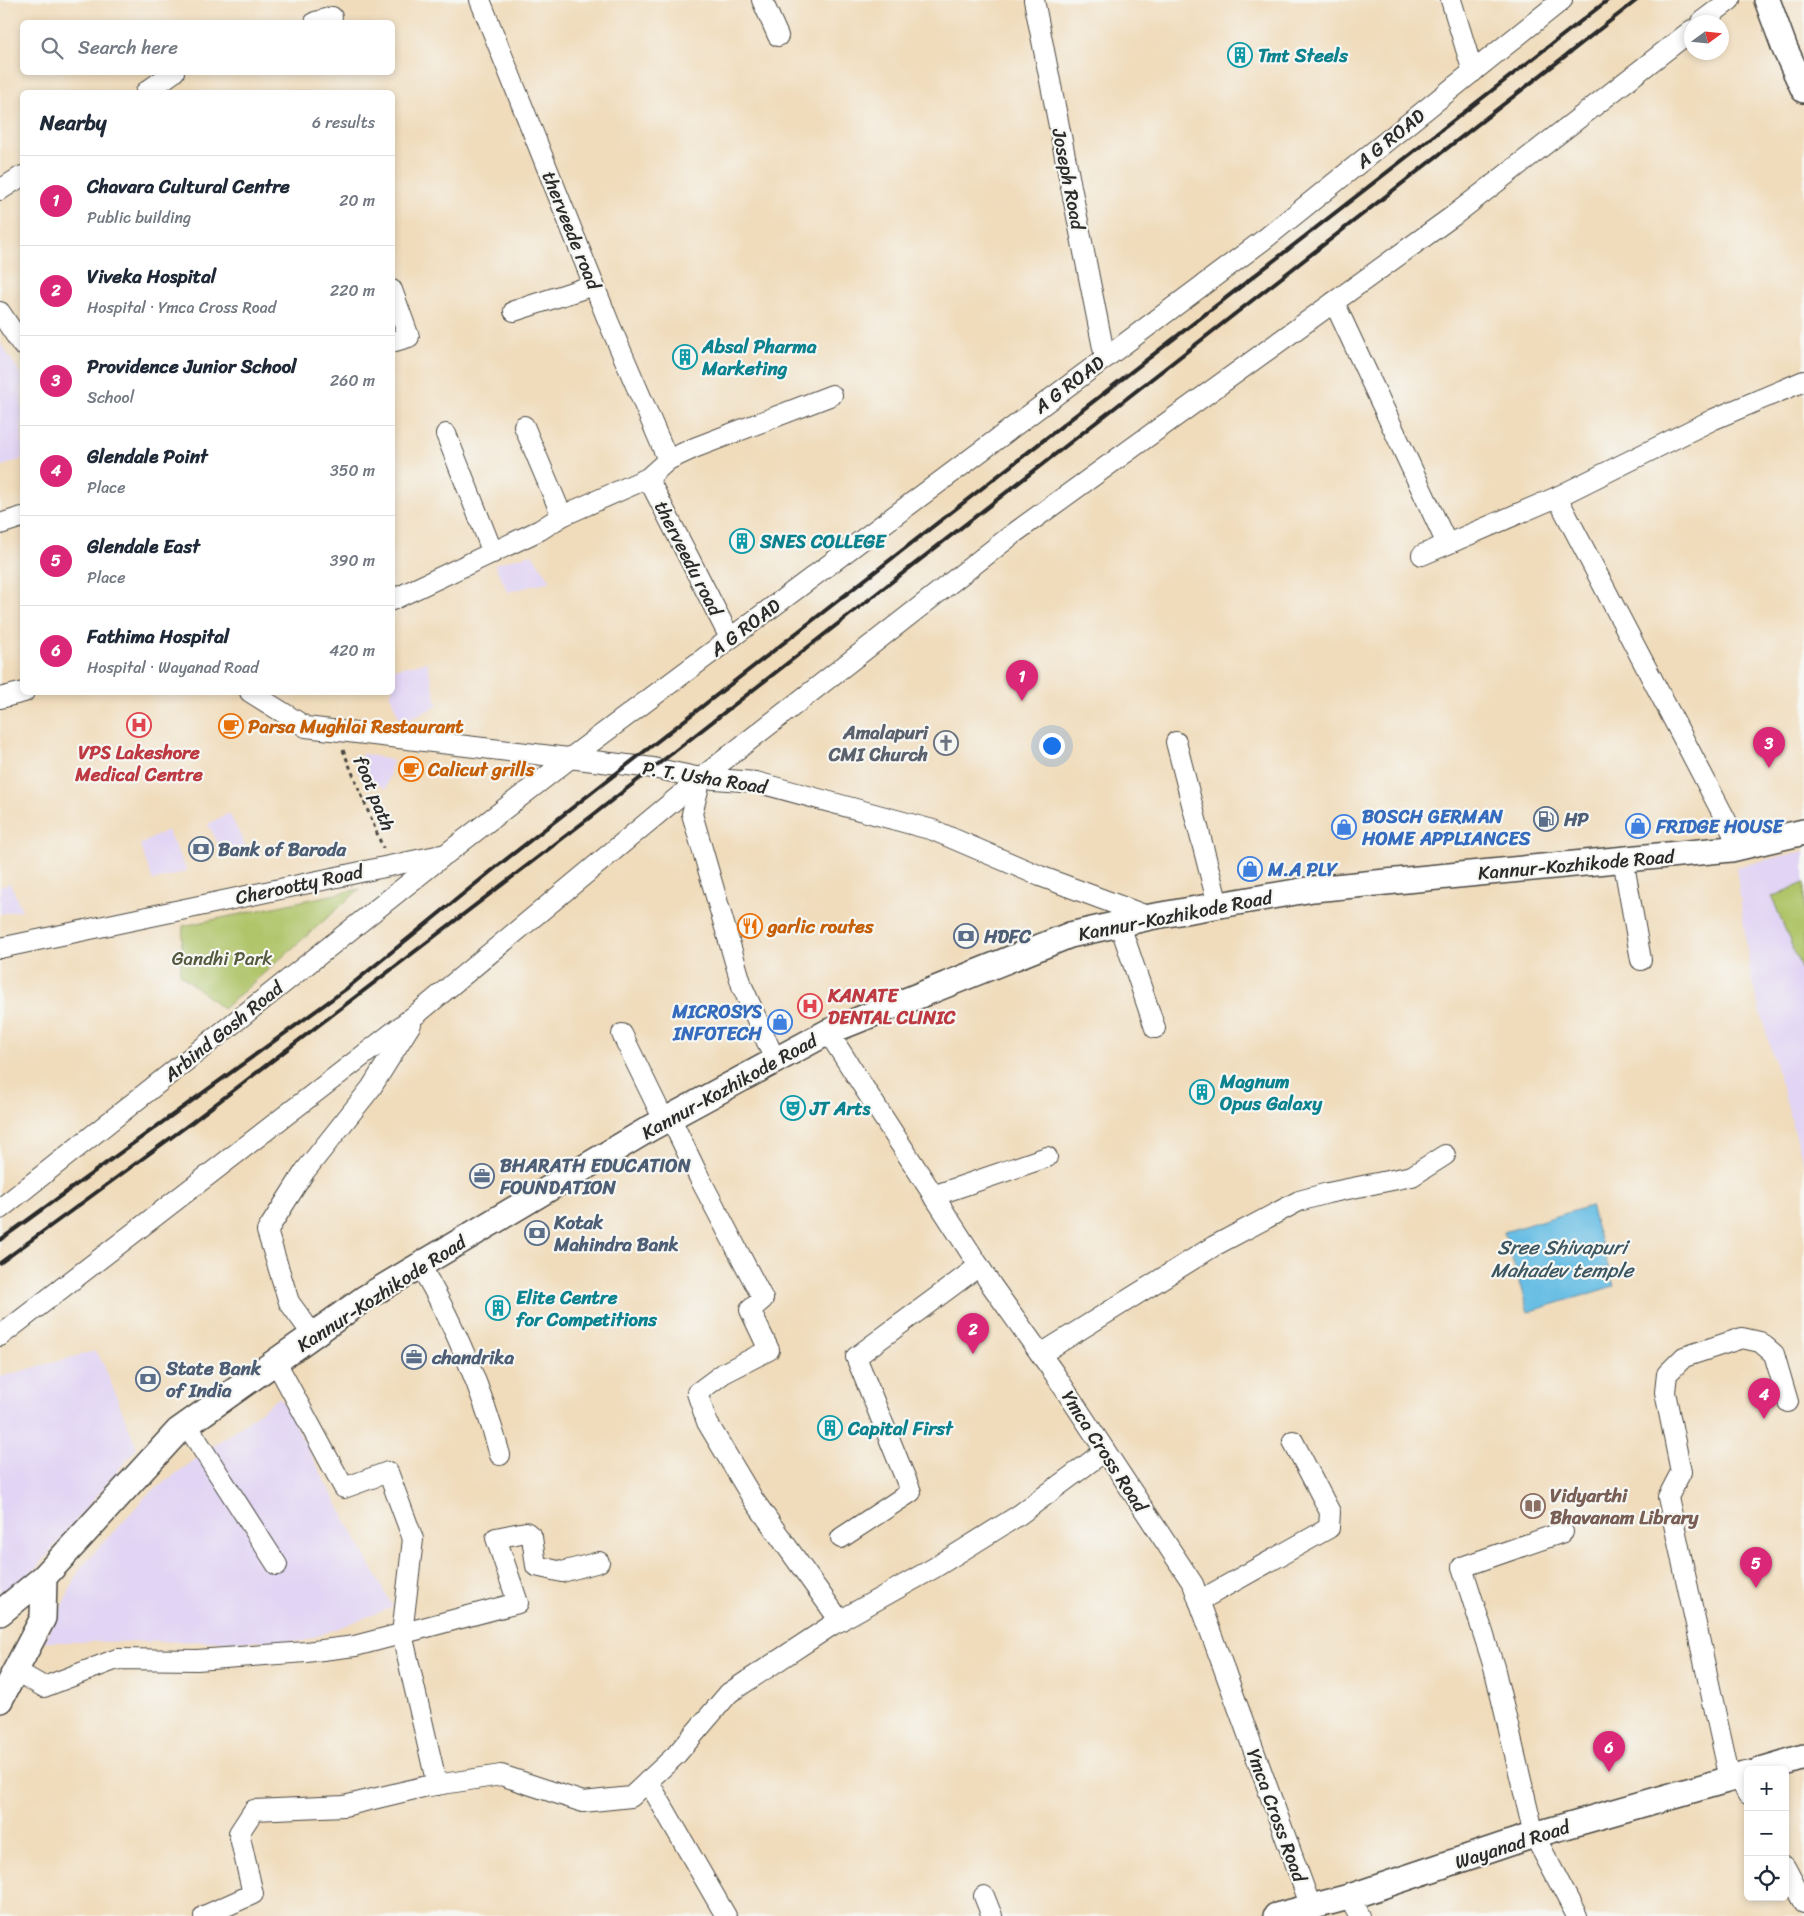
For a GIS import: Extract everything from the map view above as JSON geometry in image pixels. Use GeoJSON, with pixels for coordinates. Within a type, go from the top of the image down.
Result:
{"type":"FeatureCollection","features":[{"type":"Feature","properties":{"kind":"main road"},"geometry":{"type":"LineString","coordinates":[[1767,0],[1785,49],[1804,90]]}},
{"type":"Feature","properties":{"kind":"main road","name":"Kannur-Kozhikode Road"},"geometry":{"type":"LineString","coordinates":[[0,1613],[44,1577],[178,1431],[365,1298],[667,1119],[828,1032],[1070,935],[1150,917],[1313,889],[1740,847],[1804,832]]}},
{"type":"Feature","properties":{"kind":"main road"},"geometry":{"type":"LineString","coordinates":[[0,1700],[42,1618],[44,1577]]}},
{"type":"Feature","properties":{"kind":"main road","name":"Wayanad Road"},"geometry":{"type":"LineString","coordinates":[[1780,1766],[1804,1757]]}},
{"type":"Feature","properties":{"kind":"main road","name":"Wayanad Road"},"geometry":{"type":"LineString","coordinates":[[1276,1916],[1311,1907],[1354,1906],[1534,1835],[1744,1779]]}},
{"type":"Feature","properties":{"kind":"street","name":"therveede road"},"geometry":{"type":"LineString","coordinates":[[480,0],[594,285],[668,460]]}},
{"type":"Feature","properties":{"kind":"street"},"geometry":{"type":"LineString","coordinates":[[762,0],[778,36]]}},
{"type":"Feature","properties":{"kind":"street","name":"Joseph Road"},"geometry":{"type":"LineString","coordinates":[[1034,0],[1105,358]]}},
{"type":"Feature","properties":{"kind":"street"},"geometry":{"type":"LineString","coordinates":[[1451,0],[1473,72]]}},
{"type":"Feature","properties":{"kind":"street","name":"A G ROAD"},"geometry":{"type":"LineString","coordinates":[[568,759],[1266,238],[1562,0]]}},
{"type":"Feature","properties":{"kind":"street"},"geometry":{"type":"LineString","coordinates":[[1710,15],[1730,0]]}},
{"type":"Feature","properties":{"kind":"street"},"geometry":{"type":"LineString","coordinates":[[0,1336],[418,1013],[701,778],[1013,534],[1453,216],[1684,36]]}},
{"type":"Feature","properties":{"kind":"street"},"geometry":{"type":"LineString","coordinates":[[149,90],[170,75]]}},
{"type":"Feature","properties":{"kind":"street"},"geometry":{"type":"LineString","coordinates":[[0,190],[20,177]]}},
{"type":"Feature","properties":{"kind":"street"},"geometry":{"type":"LineString","coordinates":[[514,310],[594,285]]}},
{"type":"Feature","properties":{"kind":"street"},"geometry":{"type":"LineString","coordinates":[[1334,302],[1447,544]]}},
{"type":"Feature","properties":{"kind":"street"},"geometry":{"type":"LineString","coordinates":[[395,306],[401,339]]}},
{"type":"Feature","properties":{"kind":"street"},"geometry":{"type":"LineString","coordinates":[[0,312],[20,342]]}},
{"type":"Feature","properties":{"kind":"street"},"geometry":{"type":"LineString","coordinates":[[1422,555],[1557,497],[1714,419],[1804,381]]}},
{"type":"Feature","properties":{"kind":"street"},"geometry":{"type":"LineString","coordinates":[[395,599],[540,530],[562,516],[648,478],[668,460],[832,395]]}},
{"type":"Feature","properties":{"kind":"street"},"geometry":{"type":"LineString","coordinates":[[524,426],[562,516]]}},
{"type":"Feature","properties":{"kind":"street"},"geometry":{"type":"LineString","coordinates":[[446,434],[493,553]]}},
{"type":"Feature","properties":{"kind":"street","name":"therveedu road"},"geometry":{"type":"LineString","coordinates":[[648,478],[730,638]]}},
{"type":"Feature","properties":{"kind":"street"},"geometry":{"type":"LineString","coordinates":[[1557,497],[1740,847]]}},
{"type":"Feature","properties":{"kind":"street"},"geometry":{"type":"LineString","coordinates":[[0,524],[20,518]]}},
{"type":"Feature","properties":{"kind":"street"},"geometry":{"type":"LineString","coordinates":[[0,698],[20,693]]}},
{"type":"Feature","properties":{"kind":"street","name":"P. T. Usha Road"},"geometry":{"type":"LineString","coordinates":[[255,695],[306,727],[653,768],[701,778],[756,782],[933,830],[1040,876],[1150,917]]}},
{"type":"Feature","properties":{"kind":"street"},"geometry":{"type":"LineString","coordinates":[[1176,742],[1218,905]]}},
{"type":"Feature","properties":{"kind":"street","name":"Cherootty Road"},"geometry":{"type":"LineString","coordinates":[[0,948],[446,854],[568,759]]}},
{"type":"Feature","properties":{"kind":"street"},"geometry":{"type":"LineString","coordinates":[[701,778],[692,814],[742,986],[776,1060]]}},
{"type":"Feature","properties":{"kind":"street","name":"Arbind Gosh Road"},"geometry":{"type":"LineString","coordinates":[[0,1209],[446,854]]}},
{"type":"Feature","properties":{"kind":"street"},"geometry":{"type":"LineString","coordinates":[[1623,860],[1641,960]]}},
{"type":"Feature","properties":{"kind":"street"},"geometry":{"type":"LineString","coordinates":[[1120,925],[1155,1028]]}},
{"type":"Feature","properties":{"kind":"street"},"geometry":{"type":"LineString","coordinates":[[313,1335],[289,1302],[267,1231],[305,1171],[371,1088],[418,1013]]}},
{"type":"Feature","properties":{"kind":"street","name":"Ymca Cross Road"},"geometry":{"type":"LineString","coordinates":[[828,1032],[979,1266],[1041,1354],[1193,1584],[1311,1907]]}},
{"type":"Feature","properties":{"kind":"street"},"geometry":{"type":"LineString","coordinates":[[622,1034],[763,1299],[750,1310],[769,1350],[724,1372],[697,1393],[707,1422],[753,1499],[840,1621]]}},
{"type":"Feature","properties":{"kind":"street"},"geometry":{"type":"LineString","coordinates":[[1041,1354],[1214,1246],[1299,1201],[1328,1193],[1412,1176],[1445,1156]]}},
{"type":"Feature","properties":{"kind":"street"},"geometry":{"type":"LineString","coordinates":[[933,1196],[1047,1157]]}},
{"type":"Feature","properties":{"kind":"street"},"geometry":{"type":"LineString","coordinates":[[420,1265],[442,1302],[490,1416],[500,1455]]}},
{"type":"Feature","properties":{"kind":"street"},"geometry":{"type":"LineString","coordinates":[[841,1538],[911,1492],[856,1357],[979,1266]]}},
{"type":"Feature","properties":{"kind":"street"},"geometry":{"type":"LineString","coordinates":[[1744,1775],[1668,1497],[1681,1472],[1665,1392],[1667,1374],[1684,1357],[1742,1338],[1760,1342],[1774,1354],[1788,1402]]}},
{"type":"Feature","properties":{"kind":"street"},"geometry":{"type":"LineString","coordinates":[[276,1362],[344,1488],[388,1472],[414,1539],[402,1634],[437,1785]]}},
{"type":"Feature","properties":{"kind":"street"},"geometry":{"type":"LineString","coordinates":[[187,1424],[277,1565]]}},
{"type":"Feature","properties":{"kind":"street"},"geometry":{"type":"LineString","coordinates":[[1199,1601],[1329,1528],[1330,1512],[1293,1441]]}},
{"type":"Feature","properties":{"kind":"street"},"geometry":{"type":"LineString","coordinates":[[204,1916],[253,1894],[240,1833],[254,1810],[344,1806],[423,1786],[501,1776],[582,1802],[631,1797],[676,1756],[729,1693],[840,1621],[934,1568],[1020,1515],[1105,1451]]}},
{"type":"Feature","properties":{"kind":"street"},"geometry":{"type":"LineString","coordinates":[[16,1671],[44,1687],[117,1659],[197,1660],[306,1652],[355,1646],[518,1603],[496,1538],[526,1532],[532,1537],[536,1566],[562,1572],[599,1562]]}},
{"type":"Feature","properties":{"kind":"street"},"geometry":{"type":"LineString","coordinates":[[1563,1532],[1462,1567],[1494,1667],[1534,1835],[1578,1916]]}},
{"type":"Feature","properties":{"kind":"street"},"geometry":{"type":"LineString","coordinates":[[648,1781],[726,1916]]}},
{"type":"Feature","properties":{"kind":"street"},"geometry":{"type":"LineString","coordinates":[[1789,1876],[1804,1904]]}},
{"type":"Feature","properties":{"kind":"street"},"geometry":{"type":"LineString","coordinates":[[984,1896],[992,1916]]}},
{"type":"Feature","properties":{"kind":"path","name":"foot path"},"geometry":{"type":"LineString","coordinates":[[336,731],[390,865]]}},
{"type":"Feature","properties":{"kind":"shaded area"},"geometry":{"type":"Polygon","coordinates":[[[0,342],[20,373],[20,460],[0,467],[0,342]]]}},
{"type":"Feature","properties":{"kind":"shaded area"},"geometry":{"type":"Polygon","coordinates":[[[532,554],[551,581],[508,592],[494,564],[532,554]]]}},
{"type":"Feature","properties":{"kind":"shaded area"},"geometry":{"type":"Polygon","coordinates":[[[427,662],[438,706],[401,722],[390,695],[395,695],[395,669],[427,662]]]}},
{"type":"Feature","properties":{"kind":"shaded area"},"geometry":{"type":"Polygon","coordinates":[[[362,753],[393,761],[386,789],[358,773],[362,753]]]}},
{"type":"Feature","properties":{"kind":"shaded area"},"geometry":{"type":"Polygon","coordinates":[[[229,813],[247,849],[223,853],[208,824],[229,813]]]}},
{"type":"Feature","properties":{"kind":"shaded area"},"geometry":{"type":"Polygon","coordinates":[[[167,830],[187,871],[153,881],[140,845],[167,830]]]}},
{"type":"Feature","properties":{"kind":"shaded area"},"geometry":{"type":"Polygon","coordinates":[[[1804,851],[1804,1165],[1751,979],[1736,867],[1804,851]]]}},
{"type":"Feature","properties":{"kind":"shaded area"},"geometry":{"type":"Polygon","coordinates":[[[10,883],[22,910],[0,914],[0,887],[10,883]]]}},
{"type":"Feature","properties":{"kind":"shaded area"},"geometry":{"type":"Polygon","coordinates":[[[95,1351],[103,1363],[137,1448],[35,1570],[0,1596],[0,1377],[95,1351]]]}},
{"type":"Feature","properties":{"kind":"shaded area"},"geometry":{"type":"Polygon","coordinates":[[[280,1397],[393,1607],[304,1641],[44,1642],[81,1567],[147,1495],[280,1397]]]}},
{"type":"Feature","properties":{"kind":"green space"},"geometry":{"type":"Polygon","coordinates":[[[1804,883],[1804,976],[1772,897],[1804,883]]]}},
{"type":"Feature","properties":{"kind":"green space","name":"Gandhi Park"},"geometry":{"type":"Polygon","coordinates":[[[360,889],[223,1009],[180,974],[183,926],[360,889]]]}},
{"type":"Feature","properties":{"kind":"water","name":"Sree Shivapuri Mahadev temple"},"geometry":{"type":"Polygon","coordinates":[[[1590,1206],[1614,1286],[1528,1312],[1504,1232],[1590,1206]]]}},
{"type":"Feature","properties":{"kind":"railway"},"geometry":{"type":"LineString","coordinates":[[0,1240],[346,989],[495,868],[1608,0]]}},
{"type":"Feature","properties":{"kind":"railway"},"geometry":{"type":"LineString","coordinates":[[0,1263],[191,1123],[593,815],[1637,0]]}},
{"type":"Feature","properties":{"kind":"place","name":"Tmt Steels"},"geometry":{"type":"Point","coordinates":[1240,55]}},
{"type":"Feature","properties":{"kind":"place","name":"Absal Pharma Marketing"},"geometry":{"type":"Point","coordinates":[685,357]}},
{"type":"Feature","properties":{"kind":"place","name":"SNES COLLEGE"},"geometry":{"type":"Point","coordinates":[742,541]}},
{"type":"Feature","properties":{"kind":"place","name":"Chavara Cultural Centre"},"geometry":{"type":"Point","coordinates":[1022,701]}},
{"type":"Feature","properties":{"kind":"place","name":"VPS Lakeshore Medical Centre"},"geometry":{"type":"Point","coordinates":[139,725]}},
{"type":"Feature","properties":{"kind":"place","name":"Parsa Mughlai Restaurant"},"geometry":{"type":"Point","coordinates":[231,726]}},
{"type":"Feature","properties":{"kind":"place","name":"Amalapuri CMI Church"},"geometry":{"type":"Point","coordinates":[946,743]}},
{"type":"Feature","properties":{"kind":"place","name":"Providence Junior School"},"geometry":{"type":"Point","coordinates":[1769,768]}},
{"type":"Feature","properties":{"kind":"place","name":"Calicut grills"},"geometry":{"type":"Point","coordinates":[411,769]}},
{"type":"Feature","properties":{"kind":"place","name":"HP"},"geometry":{"type":"Point","coordinates":[1546,819]}},
{"type":"Feature","properties":{"kind":"place","name":"FRIDGE HOUSE"},"geometry":{"type":"Point","coordinates":[1638,826]}},
{"type":"Feature","properties":{"kind":"place","name":"BOSCH GERMAN HOME APPLIANCES"},"geometry":{"type":"Point","coordinates":[1344,827]}},
{"type":"Feature","properties":{"kind":"place","name":"Bank of Baroda"},"geometry":{"type":"Point","coordinates":[201,849]}},
{"type":"Feature","properties":{"kind":"place","name":"M.A PLY"},"geometry":{"type":"Point","coordinates":[1250,869]}},
{"type":"Feature","properties":{"kind":"place","name":"garlic routes"},"geometry":{"type":"Point","coordinates":[750,926]}},
{"type":"Feature","properties":{"kind":"place","name":"HDFC"},"geometry":{"type":"Point","coordinates":[966,936]}},
{"type":"Feature","properties":{"kind":"place","name":"KANATE DENTAL CLINIC"},"geometry":{"type":"Point","coordinates":[810,1006]}},
{"type":"Feature","properties":{"kind":"place","name":"MICROSYS INFOTECH"},"geometry":{"type":"Point","coordinates":[780,1022]}},
{"type":"Feature","properties":{"kind":"place","name":"Magnum Opus Galaxy"},"geometry":{"type":"Point","coordinates":[1202,1092]}},
{"type":"Feature","properties":{"kind":"place","name":"JT Arts"},"geometry":{"type":"Point","coordinates":[793,1108]}},
{"type":"Feature","properties":{"kind":"place","name":"BHARATH EDUCATION FOUNDATION"},"geometry":{"type":"Point","coordinates":[482,1176]}},
{"type":"Feature","properties":{"kind":"place","name":"Kotak Mahindra Bank"},"geometry":{"type":"Point","coordinates":[537,1233]}},
{"type":"Feature","properties":{"kind":"place","name":"Elite Centre for Competitions"},"geometry":{"type":"Point","coordinates":[498,1308]}},
{"type":"Feature","properties":{"kind":"place","name":"Viveka Hospital"},"geometry":{"type":"Point","coordinates":[973,1354]}},
{"type":"Feature","properties":{"kind":"place","name":"chandrika"},"geometry":{"type":"Point","coordinates":[414,1357]}},
{"type":"Feature","properties":{"kind":"place","name":"State Bank of India"},"geometry":{"type":"Point","coordinates":[148,1379]}},
{"type":"Feature","properties":{"kind":"place","name":"Glendale Point"},"geometry":{"type":"Point","coordinates":[1764,1419]}},
{"type":"Feature","properties":{"kind":"place","name":"Capital First"},"geometry":{"type":"Point","coordinates":[830,1428]}},
{"type":"Feature","properties":{"kind":"place","name":"Vidyarthi Bhavanam Library"},"geometry":{"type":"Point","coordinates":[1533,1506]}},
{"type":"Feature","properties":{"kind":"place","name":"Glendale East"},"geometry":{"type":"Point","coordinates":[1756,1588]}},
{"type":"Feature","properties":{"kind":"place","name":"Fathima Hospital"},"geometry":{"type":"Point","coordinates":[1609,1772]}}]}
